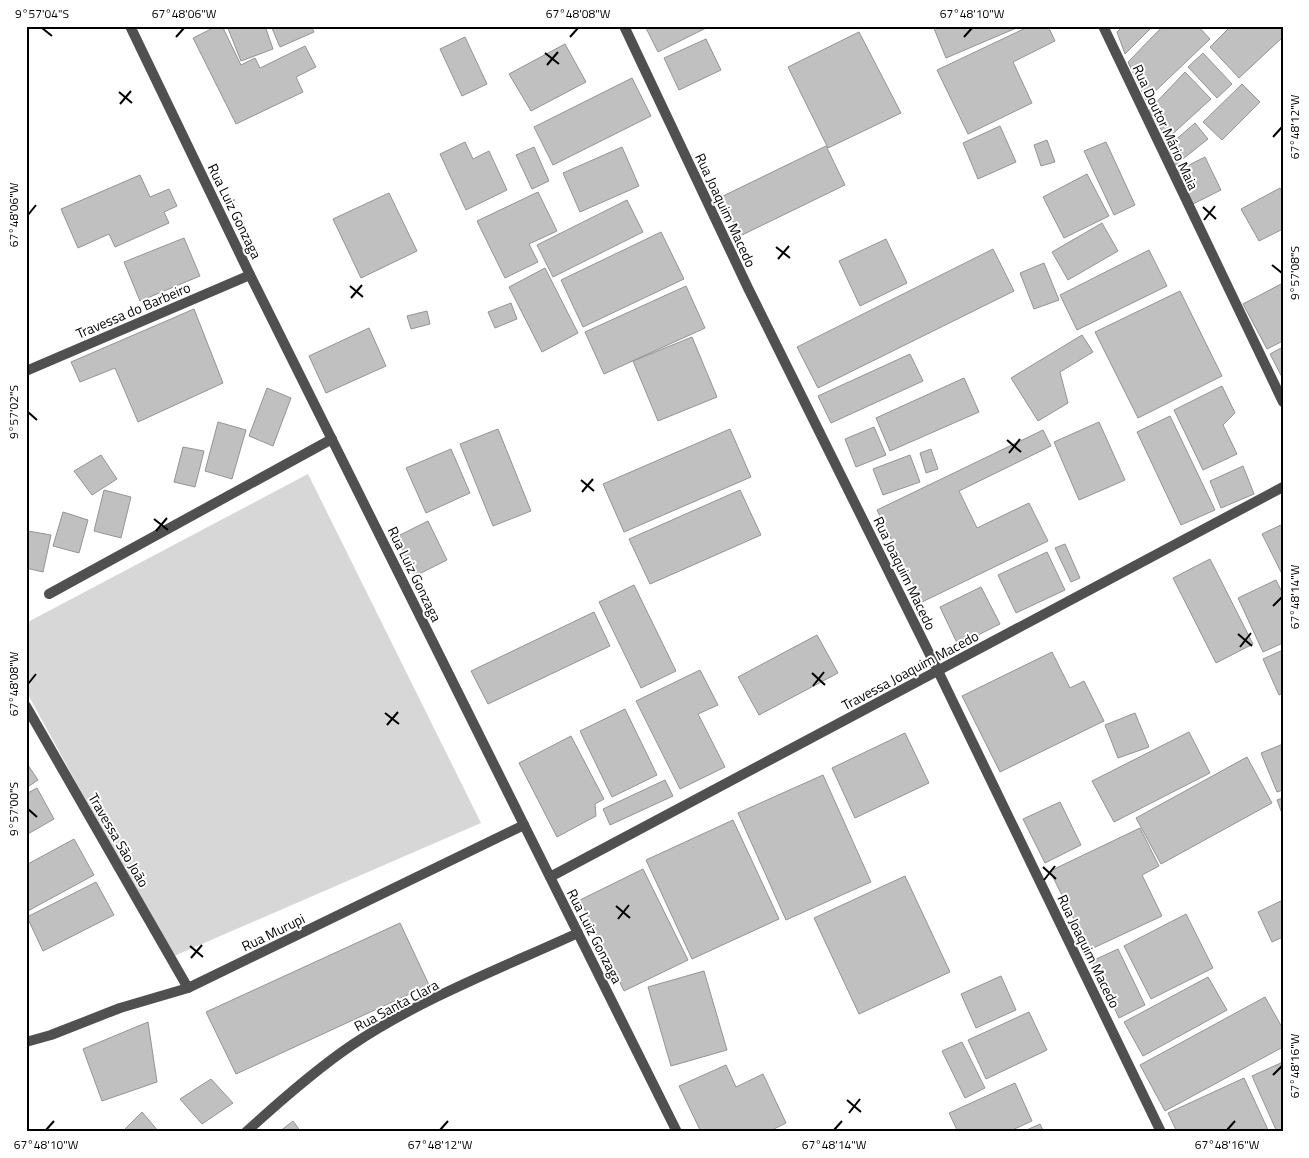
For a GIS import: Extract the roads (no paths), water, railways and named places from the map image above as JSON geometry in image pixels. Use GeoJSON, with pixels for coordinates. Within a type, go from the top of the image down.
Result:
{"type":"FeatureCollection","features":[{"type":"Feature","properties":{"kind":"street","name":"Rua Luiz Gonzaga"},"geometry":{"type":"LineString","coordinates":[[130,26],[250,275],[678,1132]]}},
{"type":"Feature","properties":{"kind":"street","name":"Rua Joaquim Macedo"},"geometry":{"type":"LineString","coordinates":[[624,26],[748,288],[938,671],[1161,1132]]}},
{"type":"Feature","properties":{"kind":"street","name":"Rua Doutor Mário Maia"},"geometry":{"type":"LineString","coordinates":[[1103,26],[1283,402]]}},
{"type":"Feature","properties":{"kind":"street","name":"Travessa do Barbeiro"},"geometry":{"type":"LineString","coordinates":[[26,370],[250,275]]}},
{"type":"Feature","properties":{"kind":"street"},"geometry":{"type":"LineString","coordinates":[[49,594],[332,439]]}},
{"type":"Feature","properties":{"kind":"street","name":"Travessa Joaquim Macedo"},"geometry":{"type":"LineString","coordinates":[[550,877],[1283,487]]}},
{"type":"Feature","properties":{"kind":"street","name":"Travessa São João"},"geometry":{"type":"LineString","coordinates":[[26,706],[188,988]]}},
{"type":"Feature","properties":{"kind":"street","name":"Rua Murupi"},"geometry":{"type":"LineString","coordinates":[[26,1042],[51,1035],[120,1008],[188,988],[524,825]]}},
{"type":"Feature","properties":{"kind":"street","name":"Rua Santa Clara"},"geometry":{"type":"LineString","coordinates":[[246,1132],[275,1105],[354,1044],[438,997],[578,933]]}}]}
